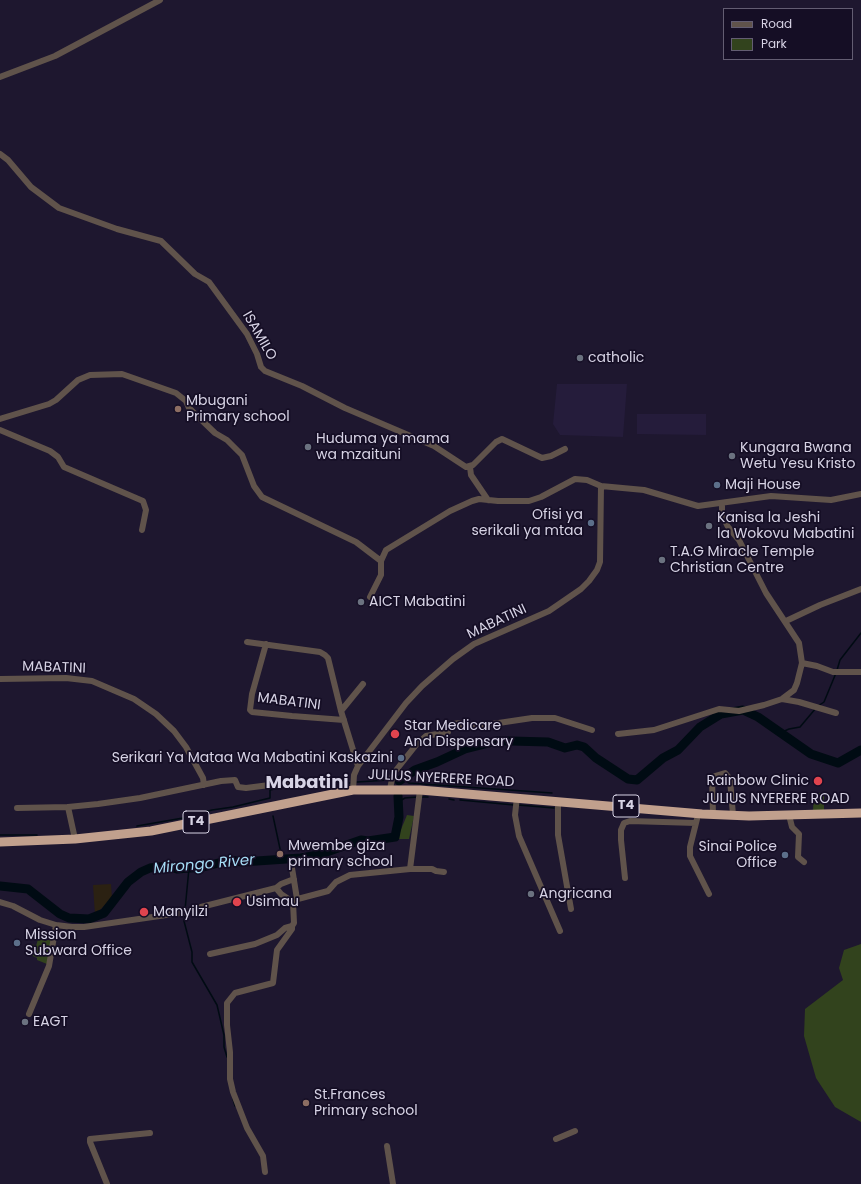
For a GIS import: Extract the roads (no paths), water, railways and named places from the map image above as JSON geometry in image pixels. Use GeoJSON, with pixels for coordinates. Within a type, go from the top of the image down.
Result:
{"type":"FeatureCollection","features":[{"type":"Feature","properties":{"kind":"highway","name":"JULIUS NYERERE ROAD"},"geometry":{"type":"LineString","coordinates":[[0,842],[75,839],[152,831],[333,792],[391,783],[420,790],[516,802],[558,801],[734,815],[861,813]]}},
{"type":"Feature","properties":{"kind":"street"},"geometry":{"type":"LineString","coordinates":[[0,77],[55,56],[160,0]]}},
{"type":"Feature","properties":{"kind":"street","name":"ISAMILO"},"geometry":{"type":"LineString","coordinates":[[0,154],[8,160],[31,187],[59,208],[117,229],[154,237],[164,243],[191,270],[207,280],[214,288],[247,334],[265,372],[302,386],[345,408],[434,446],[463,465],[470,467]]}},
{"type":"Feature","properties":{"kind":"street"},"geometry":{"type":"LineString","coordinates":[[0,419],[50,404],[78,380],[90,375],[122,374],[162,387],[181,396],[190,408],[215,432],[227,440],[231,446],[237,449],[242,455],[254,486],[262,497],[356,542],[381,561]]}},
{"type":"Feature","properties":{"kind":"street"},"geometry":{"type":"LineString","coordinates":[[0,430],[50,451],[58,457],[64,467],[143,501],[146,510],[142,530]]}},
{"type":"Feature","properties":{"kind":"street"},"geometry":{"type":"LineString","coordinates":[[488,500],[471,475],[470,467],[496,442],[502,439],[542,458],[551,456],[565,449]]}},
{"type":"Feature","properties":{"kind":"street"},"geometry":{"type":"LineString","coordinates":[[370,597],[381,575],[382,555],[386,550],[450,511],[472,501],[515,501],[536,499],[575,480],[587,480],[601,486],[644,490],[698,506],[722,504],[771,496],[832,500],[861,494]]}},
{"type":"Feature","properties":{"kind":"street","name":"MABATINI"},"geometry":{"type":"LineString","coordinates":[[353,790],[354,775],[358,766],[406,703],[422,686],[453,659],[474,644],[549,611],[581,589],[589,581],[597,570],[600,562],[601,486]]}},
{"type":"Feature","properties":{"kind":"street"},"geometry":{"type":"LineString","coordinates":[[722,504],[722,515],[728,527],[739,540],[766,593],[786,621],[799,643],[802,663],[800,675],[796,686],[782,699]]}},
{"type":"Feature","properties":{"kind":"street"},"geometry":{"type":"LineString","coordinates":[[786,621],[820,605],[861,589]]}},
{"type":"Feature","properties":{"kind":"street"},"geometry":{"type":"LineString","coordinates":[[247,642],[320,652],[325,655],[329,664],[341,712],[358,766]]}},
{"type":"Feature","properties":{"kind":"street","name":"MABATINI"},"geometry":{"type":"LineString","coordinates":[[266,644],[252,694],[250,710],[252,712],[344,720]]}},
{"type":"Feature","properties":{"kind":"street"},"geometry":{"type":"LineString","coordinates":[[802,663],[817,666],[833,672],[861,672]]}},
{"type":"Feature","properties":{"kind":"street","name":"MABATINI"},"geometry":{"type":"LineString","coordinates":[[0,679],[66,678],[92,681],[134,699],[156,714],[174,731],[186,747],[203,778],[204,784]]}},
{"type":"Feature","properties":{"kind":"street"},"geometry":{"type":"LineString","coordinates":[[341,712],[363,684]]}},
{"type":"Feature","properties":{"kind":"street"},"geometry":{"type":"LineString","coordinates":[[618,734],[654,730],[719,710],[739,711],[782,699],[836,713]]}},
{"type":"Feature","properties":{"kind":"street"},"geometry":{"type":"LineString","coordinates":[[391,783],[398,767],[421,740],[431,734],[448,732],[447,725],[460,723],[465,728],[532,718],[555,718],[592,730]]}},
{"type":"Feature","properties":{"kind":"street"},"geometry":{"type":"LineString","coordinates":[[713,814],[712,779],[715,776],[725,773],[730,779],[734,815]]}},
{"type":"Feature","properties":{"kind":"street"},"geometry":{"type":"LineString","coordinates":[[17,808],[68,807],[140,798],[215,781],[235,780],[238,788],[305,782]]}},
{"type":"Feature","properties":{"kind":"street"},"geometry":{"type":"LineString","coordinates":[[410,869],[420,790]]}},
{"type":"Feature","properties":{"kind":"street"},"geometry":{"type":"LineString","coordinates":[[558,801],[558,835],[571,909]]}},
{"type":"Feature","properties":{"kind":"street"},"geometry":{"type":"LineString","coordinates":[[516,802],[519,836],[560,932]]}},
{"type":"Feature","properties":{"kind":"street"},"geometry":{"type":"LineString","coordinates":[[68,807],[75,839]]}},
{"type":"Feature","properties":{"kind":"street"},"geometry":{"type":"LineString","coordinates":[[635,822],[640,807]]}},
{"type":"Feature","properties":{"kind":"street"},"geometry":{"type":"LineString","coordinates":[[698,813],[690,847],[690,856],[709,894]]}},
{"type":"Feature","properties":{"kind":"street"},"geometry":{"type":"LineString","coordinates":[[789,815],[792,827],[799,834],[798,857],[804,862]]}},
{"type":"Feature","properties":{"kind":"street"},"geometry":{"type":"LineString","coordinates":[[624,878],[621,830],[624,823],[696,823]]}},
{"type":"Feature","properties":{"kind":"street"},"geometry":{"type":"LineString","coordinates":[[265,1172],[263,1156],[247,1128],[233,1092],[230,1079],[227,1003],[235,994],[274,983],[277,950],[292,929],[295,921],[294,879],[292,868]]}},
{"type":"Feature","properties":{"kind":"street"},"geometry":{"type":"LineString","coordinates":[[276,888],[281,894],[295,900],[328,891],[336,882],[350,875],[410,869],[432,869],[436,872],[444,872]]}},
{"type":"Feature","properties":{"kind":"street"},"geometry":{"type":"LineString","coordinates":[[0,902],[13,906],[40,920],[56,926],[84,927],[187,912],[276,888],[281,884],[294,879]]}},
{"type":"Feature","properties":{"kind":"street"},"geometry":{"type":"LineString","coordinates":[[29,1014],[49,966],[56,926]]}},
{"type":"Feature","properties":{"kind":"street"},"geometry":{"type":"LineString","coordinates":[[210,954],[255,944],[277,935],[284,928],[292,926]]}},
{"type":"Feature","properties":{"kind":"street"},"geometry":{"type":"LineString","coordinates":[[556,1139],[575,1131]]}},
{"type":"Feature","properties":{"kind":"street"},"geometry":{"type":"LineString","coordinates":[[107,1184],[90,1139],[150,1133]]}},
{"type":"Feature","properties":{"kind":"street"},"geometry":{"type":"LineString","coordinates":[[386,1146],[394,1184]]}},
{"type":"Feature","properties":{"kind":"waterway"},"geometry":{"type":"LineString","coordinates":[[837,670],[840,660],[861,633]]}},
{"type":"Feature","properties":{"kind":"waterway"},"geometry":{"type":"LineString","coordinates":[[818,706],[824,702],[836,673]]}},
{"type":"Feature","properties":{"kind":"waterway"},"geometry":{"type":"LineString","coordinates":[[780,733],[789,729],[800,727],[816,708]]}},
{"type":"Feature","properties":{"kind":"waterway","name":"Mirongo River"},"geometry":{"type":"LineString","coordinates":[[399,781],[415,770],[465,749],[497,741],[548,742],[565,748],[577,745],[584,747],[596,758],[628,779],[637,780],[663,758],[678,750],[700,727],[721,714],[743,710],[758,717],[811,754],[838,763],[861,750]]}},
{"type":"Feature","properties":{"kind":"waterway"},"geometry":{"type":"LineString","coordinates":[[402,779],[409,783],[552,793]]}},
{"type":"Feature","properties":{"kind":"waterway"},"geometry":{"type":"LineString","coordinates":[[357,782],[389,780]]}},
{"type":"Feature","properties":{"kind":"waterway","name":"Mirongo River"},"geometry":{"type":"LineString","coordinates":[[393,780],[400,780]]}},
{"type":"Feature","properties":{"kind":"waterway"},"geometry":{"type":"LineString","coordinates":[[303,785],[307,787],[330,782],[350,783]]}},
{"type":"Feature","properties":{"kind":"waterway"},"geometry":{"type":"LineString","coordinates":[[270,798],[270,790],[293,785]]}},
{"type":"Feature","properties":{"kind":"waterway","name":"Mirongo River"},"geometry":{"type":"LineString","coordinates":[[0,886],[28,889],[60,914],[69,918],[89,919],[104,913],[128,882],[141,872],[150,868],[168,866],[177,869],[203,867],[230,860],[242,862],[301,858],[318,855],[361,840],[368,841],[395,837],[399,817],[398,796]]}},
{"type":"Feature","properties":{"kind":"waterway"},"geometry":{"type":"LineString","coordinates":[[398,802],[405,798],[417,797]]}},
{"type":"Feature","properties":{"kind":"waterway"},"geometry":{"type":"LineString","coordinates":[[422,797],[428,797]]}},
{"type":"Feature","properties":{"kind":"waterway"},"geometry":{"type":"LineString","coordinates":[[137,826],[183,818],[212,810],[233,807],[270,798]]}},
{"type":"Feature","properties":{"kind":"waterway"},"geometry":{"type":"LineString","coordinates":[[449,799],[454,800]]}},
{"type":"Feature","properties":{"kind":"waterway"},"geometry":{"type":"LineString","coordinates":[[460,800],[514,805]]}},
{"type":"Feature","properties":{"kind":"waterway"},"geometry":{"type":"LineString","coordinates":[[518,805],[554,808]]}},
{"type":"Feature","properties":{"kind":"waterway"},"geometry":{"type":"LineString","coordinates":[[273,816],[282,858]]}},
{"type":"Feature","properties":{"kind":"waterway"},"geometry":{"type":"LineString","coordinates":[[0,835],[37,835]]}},
{"type":"Feature","properties":{"kind":"waterway"},"geometry":{"type":"LineString","coordinates":[[185,910],[189,868]]}},
{"type":"Feature","properties":{"kind":"waterway"},"geometry":{"type":"LineString","coordinates":[[185,916],[184,921],[192,952],[192,962],[217,1005],[224,1035],[224,1047],[227,1057]]}},
{"type":"Feature","properties":{"kind":"waterway"},"geometry":{"type":"LineString","coordinates":[[233,1099],[235,1106]]}},
{"type":"Feature","properties":{"kind":"place","name":"catholic"},"geometry":{"type":"Point","coordinates":[580,358]}},
{"type":"Feature","properties":{"kind":"place","name":"Mbugani Primary school"},"geometry":{"type":"Point","coordinates":[178,409]}},
{"type":"Feature","properties":{"kind":"place","name":"Huduma ya mama wa mzaituni"},"geometry":{"type":"Point","coordinates":[308,447]}},
{"type":"Feature","properties":{"kind":"place","name":"Kungara Bwana Wetu Yesu Kristo"},"geometry":{"type":"Point","coordinates":[732,456]}},
{"type":"Feature","properties":{"kind":"place","name":"Maji House"},"geometry":{"type":"Point","coordinates":[717,485]}},
{"type":"Feature","properties":{"kind":"place","name":"Ofisi ya serikali ya mtaa"},"geometry":{"type":"Point","coordinates":[591,523]}},
{"type":"Feature","properties":{"kind":"place","name":"Kanisa la Jeshi la Wokovu Mabatini"},"geometry":{"type":"Point","coordinates":[709,526]}},
{"type":"Feature","properties":{"kind":"place","name":"T.A.G Miracle Temple Christian Centre"},"geometry":{"type":"Point","coordinates":[662,560]}},
{"type":"Feature","properties":{"kind":"place","name":"AICT Mabatini"},"geometry":{"type":"Point","coordinates":[361,602]}},
{"type":"Feature","properties":{"kind":"place","name":"Star Medicare And Dispensary"},"geometry":{"type":"Point","coordinates":[395,734]}},
{"type":"Feature","properties":{"kind":"place","name":"Serikari Ya Mataa Wa Mabatini Kaskazini"},"geometry":{"type":"Point","coordinates":[401,758]}},
{"type":"Feature","properties":{"kind":"place","name":"Rainbow Clinic"},"geometry":{"type":"Point","coordinates":[818,781]}},
{"type":"Feature","properties":{"kind":"place","name":"Mwembe giza primary school"},"geometry":{"type":"Point","coordinates":[280,854]}},
{"type":"Feature","properties":{"kind":"place","name":"Sinai Police Office"},"geometry":{"type":"Point","coordinates":[785,855]}},
{"type":"Feature","properties":{"kind":"place","name":"Angricana"},"geometry":{"type":"Point","coordinates":[531,894]}},
{"type":"Feature","properties":{"kind":"place","name":"Usimau"},"geometry":{"type":"Point","coordinates":[237,902]}},
{"type":"Feature","properties":{"kind":"place","name":"Manyilzi"},"geometry":{"type":"Point","coordinates":[144,912]}},
{"type":"Feature","properties":{"kind":"place","name":"Mission Subward Office"},"geometry":{"type":"Point","coordinates":[17,943]}},
{"type":"Feature","properties":{"kind":"place","name":"EAGT"},"geometry":{"type":"Point","coordinates":[25,1022]}},
{"type":"Feature","properties":{"kind":"place","name":"St.Frances Primary school"},"geometry":{"type":"Point","coordinates":[306,1103]}},
{"type":"Feature","properties":{"kind":"district","name":"Mabatini"},"geometry":{"type":"Point","coordinates":[307,783]}}]}
